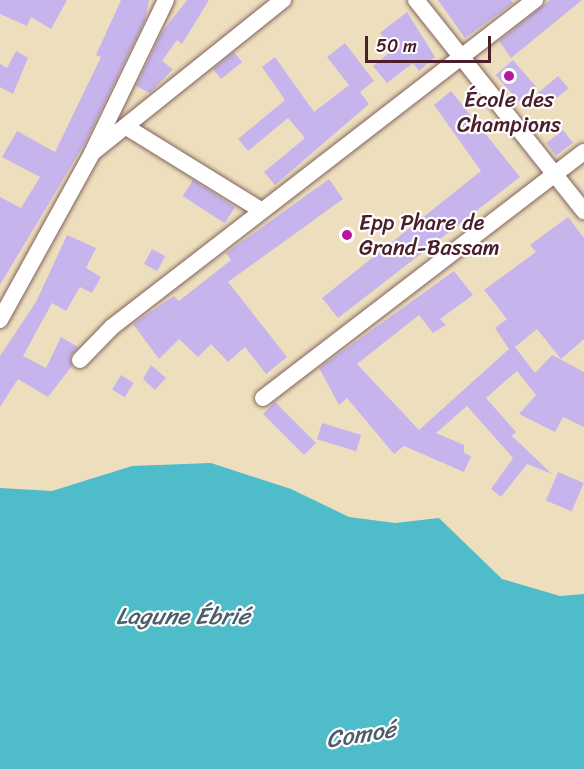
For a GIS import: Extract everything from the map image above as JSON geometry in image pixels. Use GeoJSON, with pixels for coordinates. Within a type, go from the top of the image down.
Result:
{"type":"FeatureCollection","features":[{"type":"Feature","properties":{"kind":"street"},"geometry":{"type":"LineString","coordinates":[[0,321],[92,153],[166,0]]}},
{"type":"Feature","properties":{"kind":"street"},"geometry":{"type":"LineString","coordinates":[[92,153],[128,128],[283,0]]}},
{"type":"Feature","properties":{"kind":"street"},"geometry":{"type":"LineString","coordinates":[[416,0],[552,177],[584,211]]}},
{"type":"Feature","properties":{"kind":"street"},"geometry":{"type":"LineString","coordinates":[[80,360],[111,327],[535,0]]}},
{"type":"Feature","properties":{"kind":"street"},"geometry":{"type":"LineString","coordinates":[[128,128],[261,210]]}},
{"type":"Feature","properties":{"kind":"street"},"geometry":{"type":"LineString","coordinates":[[263,398],[584,152]]}},
{"type":"Feature","properties":{"kind":"water","name":"Lagune Ébrié"},"geometry":{"type":"Polygon","coordinates":[[[211,463],[291,489],[349,517],[395,523],[439,518],[502,579],[560,596],[584,594],[584,769],[0,769],[0,488],[52,491],[132,466],[211,463]]]}},
{"type":"Feature","properties":{"kind":"building"},"geometry":{"type":"Polygon","coordinates":[[[0,0],[67,0],[51,29],[31,17],[27,26],[0,14],[0,0]]]}},
{"type":"Feature","properties":{"kind":"building"},"geometry":{"type":"Polygon","coordinates":[[[121,0],[149,0],[145,20],[86,141],[0,285],[0,197],[21,208],[40,177],[2,157],[17,131],[55,152],[101,57],[96,55],[121,0]]]}},
{"type":"Feature","properties":{"kind":"building"},"geometry":{"type":"Polygon","coordinates":[[[187,0],[209,0],[182,44],[177,40],[162,61],[173,69],[150,93],[136,86],[162,32],[187,0]]]}},
{"type":"Feature","properties":{"kind":"building"},"geometry":{"type":"Polygon","coordinates":[[[438,0],[511,0],[513,3],[465,38],[438,0]]]}},
{"type":"Feature","properties":{"kind":"building"},"geometry":{"type":"Polygon","coordinates":[[[550,0],[582,0],[511,58],[499,41],[550,0]]]}},
{"type":"Feature","properties":{"kind":"building"},"geometry":{"type":"Polygon","coordinates":[[[407,12],[435,57],[419,71],[413,63],[387,83],[373,66],[393,50],[380,33],[407,12]]]}},
{"type":"Feature","properties":{"kind":"building"},"geometry":{"type":"Polygon","coordinates":[[[345,43],[374,81],[360,92],[369,104],[275,185],[264,172],[305,138],[288,118],[248,151],[238,139],[285,100],[262,67],[275,57],[314,112],[349,85],[327,57],[345,43]]]}},
{"type":"Feature","properties":{"kind":"building"},"geometry":{"type":"Polygon","coordinates":[[[16,51],[28,58],[13,94],[0,87],[0,64],[7,68],[16,51]]]}},
{"type":"Feature","properties":{"kind":"building"},"geometry":{"type":"Polygon","coordinates":[[[234,52],[242,62],[221,79],[213,69],[234,52]]]}},
{"type":"Feature","properties":{"kind":"building"},"geometry":{"type":"Polygon","coordinates":[[[513,60],[536,86],[519,102],[496,75],[513,60]]]}},
{"type":"Feature","properties":{"kind":"building"},"geometry":{"type":"Polygon","coordinates":[[[558,76],[568,88],[548,105],[538,93],[558,76]]]}},
{"type":"Feature","properties":{"kind":"building"},"geometry":{"type":"Polygon","coordinates":[[[451,91],[520,177],[338,318],[322,298],[481,171],[434,105],[451,91]]]}},
{"type":"Feature","properties":{"kind":"building"},"geometry":{"type":"Polygon","coordinates":[[[563,130],[573,143],[556,156],[546,143],[563,130]]]}},
{"type":"Feature","properties":{"kind":"building"},"geometry":{"type":"Polygon","coordinates":[[[329,179],[343,199],[228,282],[287,357],[266,374],[245,347],[228,362],[211,344],[198,357],[179,339],[159,359],[133,324],[174,296],[179,301],[231,260],[226,253],[329,179]]]}},
{"type":"Feature","properties":{"kind":"building"},"geometry":{"type":"Polygon","coordinates":[[[193,180],[235,207],[225,223],[183,196],[193,180]]]}},
{"type":"Feature","properties":{"kind":"building"},"geometry":{"type":"Polygon","coordinates":[[[568,217],[584,238],[584,339],[561,359],[537,329],[515,347],[535,373],[552,355],[584,372],[584,427],[563,417],[555,432],[519,414],[536,395],[517,371],[486,398],[516,432],[512,436],[552,474],[527,464],[501,497],[491,489],[513,458],[467,406],[436,433],[464,445],[464,453],[471,456],[464,472],[404,446],[394,454],[347,398],[339,405],[319,368],[454,271],[473,295],[440,319],[446,325],[433,333],[419,315],[357,364],[419,430],[509,349],[495,328],[507,319],[484,290],[536,252],[530,245],[568,217]]]}},
{"type":"Feature","properties":{"kind":"building"},"geometry":{"type":"Polygon","coordinates":[[[67,235],[96,248],[86,268],[101,277],[92,293],[80,287],[66,311],[52,303],[23,356],[46,368],[61,337],[78,347],[70,357],[72,366],[48,397],[18,379],[0,407],[0,356],[36,302],[67,235]]]}},
{"type":"Feature","properties":{"kind":"building"},"geometry":{"type":"Polygon","coordinates":[[[152,249],[165,256],[157,271],[144,264],[152,249]]]}},
{"type":"Feature","properties":{"kind":"building"},"geometry":{"type":"Polygon","coordinates":[[[151,365],[166,378],[155,390],[143,379],[151,365]]]}},
{"type":"Feature","properties":{"kind":"building"},"geometry":{"type":"Polygon","coordinates":[[[121,375],[134,383],[125,397],[112,389],[121,375]]]}},
{"type":"Feature","properties":{"kind":"building"},"geometry":{"type":"Polygon","coordinates":[[[275,402],[316,443],[304,455],[263,414],[275,402]]]}},
{"type":"Feature","properties":{"kind":"building"},"geometry":{"type":"Polygon","coordinates":[[[322,423],[361,435],[356,451],[317,439],[322,423]]]}},
{"type":"Feature","properties":{"kind":"building"},"geometry":{"type":"Polygon","coordinates":[[[558,472],[584,483],[572,511],[546,501],[558,472]]]}},
{"type":"Feature","properties":{"kind":"place","name":"École des Champions"},"geometry":{"type":"Point","coordinates":[509,76]}},
{"type":"Feature","properties":{"kind":"place","name":"Epp Phare de Grand-Bassam"},"geometry":{"type":"Point","coordinates":[347,235]}},
{"type":"Feature","properties":{"kind":"water label","name":"Comoé"},"geometry":{"type":"Point","coordinates":[361,735]}}]}
